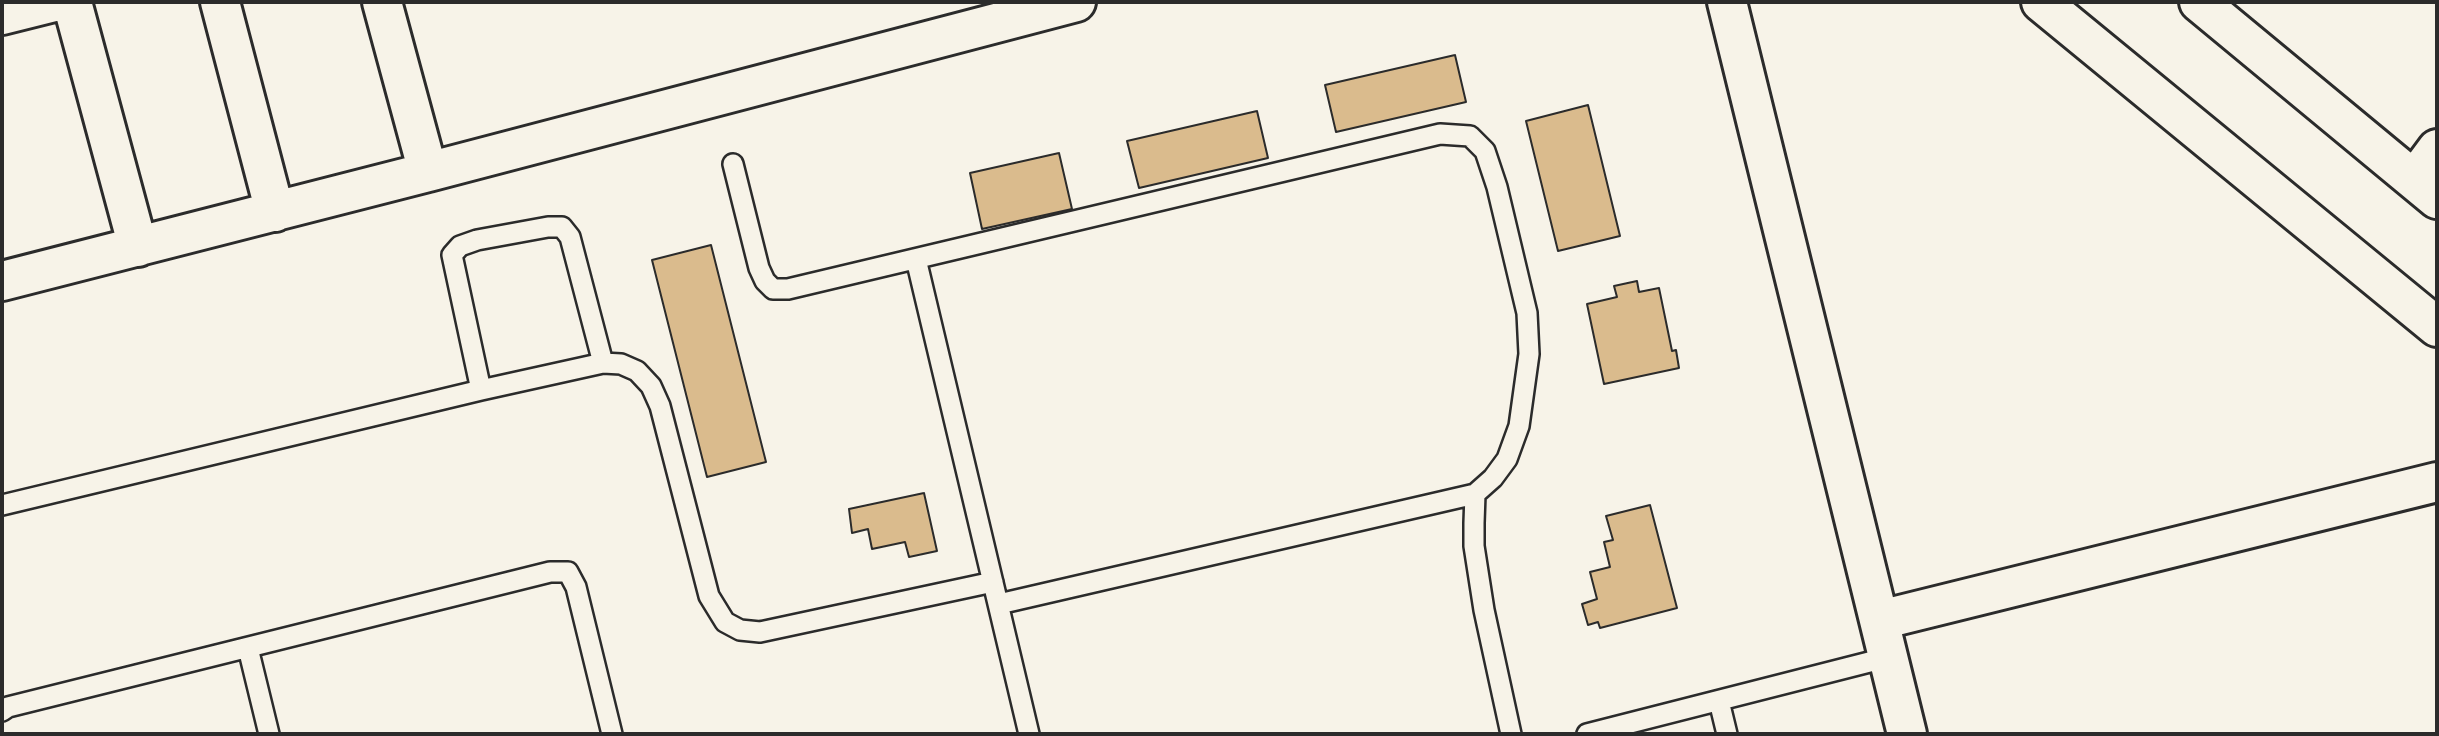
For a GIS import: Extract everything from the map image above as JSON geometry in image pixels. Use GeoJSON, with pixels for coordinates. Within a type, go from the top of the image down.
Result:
{"type":"FeatureCollection","features":[{"type":"Feature","properties":{"kind":"street"},"geometry":{"type":"LineString","coordinates":[[2,15],[54,2]]}},
{"type":"Feature","properties":{"kind":"street"},"geometry":{"type":"LineString","coordinates":[[72,2],[138,247]]}},
{"type":"Feature","properties":{"kind":"street"},"geometry":{"type":"LineString","coordinates":[[220,2],[275,212]]}},
{"type":"Feature","properties":{"kind":"street"},"geometry":{"type":"LineString","coordinates":[[382,2],[428,172]]}},
{"type":"Feature","properties":{"kind":"street"},"geometry":{"type":"LineString","coordinates":[[2,281],[1076,2]]}},
{"type":"Feature","properties":{"kind":"street"},"geometry":{"type":"LineString","coordinates":[[1727,2],[1907,734]]}},
{"type":"Feature","properties":{"kind":"street"},"geometry":{"type":"LineString","coordinates":[[2041,2],[2437,327]]}},
{"type":"Feature","properties":{"kind":"street"},"geometry":{"type":"LineString","coordinates":[[2199,2],[2426,189],[2437,149]]}},
{"type":"Feature","properties":{"kind":"street"},"geometry":{"type":"LineString","coordinates":[[1880,620],[2437,482]]}},
{"type":"Feature","properties":{"kind":"lane"},"geometry":{"type":"LineString","coordinates":[[733,164],[765,281],[773,289],[788,289],[1440,134],[1470,136],[1485,151],[1497,187],[1527,313],[1529,354],[1519,426],[1507,459],[1493,478],[1475,494],[999,604]]}},
{"type":"Feature","properties":{"kind":"lane"},"geometry":{"type":"LineString","coordinates":[[481,390],[452,255],[460,246],[477,240],[548,227],[562,227],[570,237],[603,363]]}},
{"type":"Feature","properties":{"kind":"lane"},"geometry":{"type":"LineString","coordinates":[[916,259],[1029,734]]}},
{"type":"Feature","properties":{"kind":"lane"},"geometry":{"type":"LineString","coordinates":[[2,505],[481,390],[603,363],[621,364],[637,371],[652,386],[660,406],[709,596],[725,622],[740,630],[760,632],[993,582]]}},
{"type":"Feature","properties":{"kind":"lane"},"geometry":{"type":"LineString","coordinates":[[1475,494],[1474,546],[1511,734]]}},
{"type":"Feature","properties":{"kind":"lane"},"geometry":{"type":"LineString","coordinates":[[2,710],[550,572],[568,572],[576,587],[612,734]]}},
{"type":"Feature","properties":{"kind":"lane"},"geometry":{"type":"LineString","coordinates":[[248,648],[269,734]]}},
{"type":"Feature","properties":{"kind":"lane"},"geometry":{"type":"LineString","coordinates":[[1587,734],[1889,657]]}},
{"type":"Feature","properties":{"kind":"lane"},"geometry":{"type":"LineString","coordinates":[[1719,701],[1727,734]]}},
{"type":"Feature","properties":{"kind":"building"},"geometry":{"type":"Polygon","coordinates":[[[1455,55],[1466,102],[1336,132],[1325,85],[1455,55]]]}},
{"type":"Feature","properties":{"kind":"building"},"geometry":{"type":"Polygon","coordinates":[[[1588,105],[1620,236],[1558,251],[1526,121],[1588,105]]]}},
{"type":"Feature","properties":{"kind":"building"},"geometry":{"type":"Polygon","coordinates":[[[1257,111],[1268,158],[1139,188],[1127,141],[1257,111]]]}},
{"type":"Feature","properties":{"kind":"building"},"geometry":{"type":"Polygon","coordinates":[[[1059,153],[1072,209],[982,229],[970,173],[1059,153]]]}},
{"type":"Feature","properties":{"kind":"building"},"geometry":{"type":"Polygon","coordinates":[[[711,245],[766,462],[707,477],[652,260],[711,245]]]}},
{"type":"Feature","properties":{"kind":"building"},"geometry":{"type":"Polygon","coordinates":[[[1637,281],[1639,292],[1659,288],[1672,351],[1676,350],[1679,368],[1604,384],[1587,304],[1617,297],[1614,286],[1637,281]]]}},
{"type":"Feature","properties":{"kind":"building"},"geometry":{"type":"Polygon","coordinates":[[[924,493],[937,551],[909,557],[905,542],[872,549],[868,529],[852,533],[849,509],[924,493]]]}},
{"type":"Feature","properties":{"kind":"building"},"geometry":{"type":"Polygon","coordinates":[[[1650,505],[1677,608],[1600,628],[1598,622],[1588,625],[1582,604],[1597,599],[1590,572],[1610,567],[1604,542],[1613,540],[1606,516],[1650,505]]]}}]}
